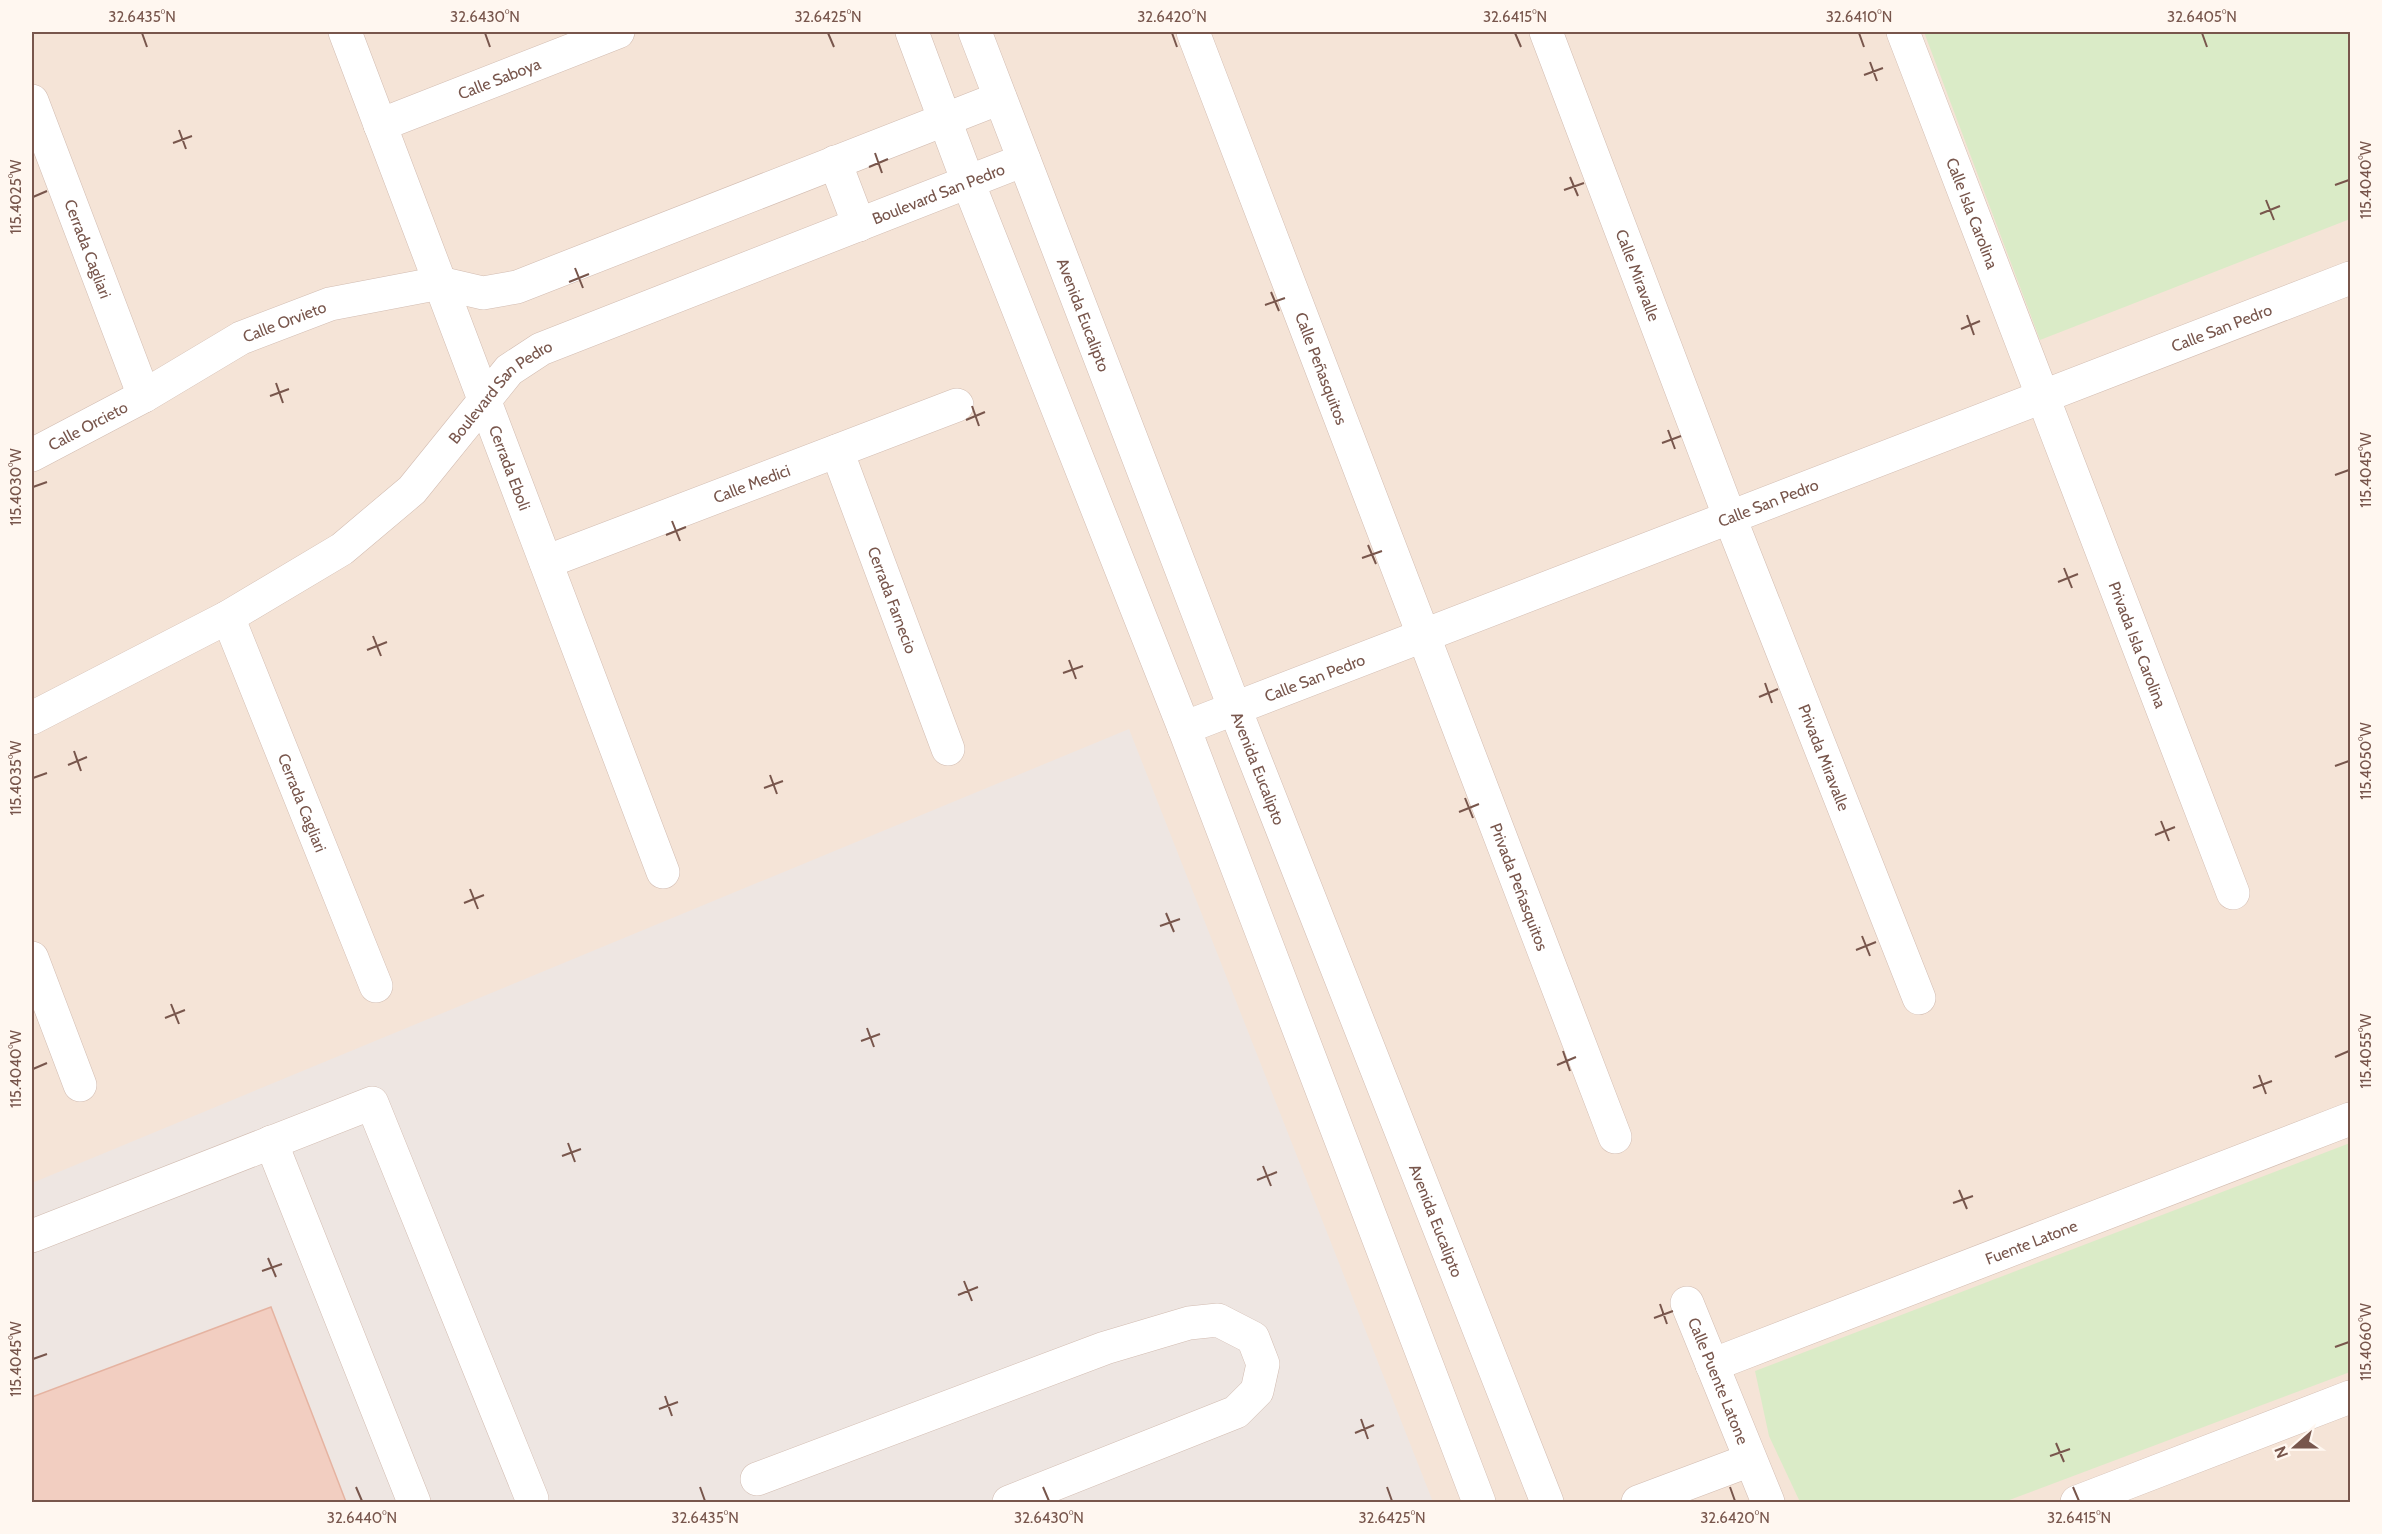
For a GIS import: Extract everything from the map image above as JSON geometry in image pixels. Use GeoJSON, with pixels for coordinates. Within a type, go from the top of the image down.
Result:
{"type":"FeatureCollection","features":[{"type":"Feature","properties":{"kind":"street","name":"Cerrada Eboli"},"geometry":{"type":"LineString","coordinates":[[345,32],[663,872]]}},
{"type":"Feature","properties":{"kind":"street","name":"Calle Saboya"},"geometry":{"type":"LineString","coordinates":[[380,125],[618,32]]}},
{"type":"Feature","properties":{"kind":"street"},"geometry":{"type":"LineString","coordinates":[[912,32],[968,183],[1184,728],[1479,1503]]}},
{"type":"Feature","properties":{"kind":"street","name":"Avenida Eucalipto"},"geometry":{"type":"LineString","coordinates":[[975,32],[1235,709],[1547,1503]]}},
{"type":"Feature","properties":{"kind":"street","name":"Calle Peñasquitos"},"geometry":{"type":"LineString","coordinates":[[1193,32],[1424,637]]}},
{"type":"Feature","properties":{"kind":"street","name":"Calle Miravalle"},"geometry":{"type":"LineString","coordinates":[[1546,32],[1730,518]]}},
{"type":"Feature","properties":{"kind":"street","name":"Calle Isla Carolina"},"geometry":{"type":"LineString","coordinates":[[1903,32],[2042,395]]}},
{"type":"Feature","properties":{"kind":"street"},"geometry":{"type":"LineString","coordinates":[[440,283],[483,293],[517,286],[1000,98]]}},
{"type":"Feature","properties":{"kind":"street","name":"Cerrada Cagliari"},"geometry":{"type":"LineString","coordinates":[[32,101],[144,396]]}},
{"type":"Feature","properties":{"kind":"street","name":"Boulevard San Pedro"},"geometry":{"type":"LineString","coordinates":[[32,718],[228,617],[342,549],[412,490],[509,370],[541,349],[1024,160]]}},
{"type":"Feature","properties":{"kind":"street"},"geometry":{"type":"LineString","coordinates":[[835,162],[860,225]]}},
{"type":"Feature","properties":{"kind":"street","name":"Calle San Pedro"},"geometry":{"type":"LineString","coordinates":[[1184,728],[2350,278]]}},
{"type":"Feature","properties":{"kind":"street","name":"Calle Orvieto"},"geometry":{"type":"LineString","coordinates":[[144,396],[241,338],[319,308],[440,283]]}},
{"type":"Feature","properties":{"kind":"street","name":"Privada Isla Carolina"},"geometry":{"type":"LineString","coordinates":[[2042,395],[2233,893]]}},
{"type":"Feature","properties":{"kind":"street","name":"Calle Orcieto"},"geometry":{"type":"LineString","coordinates":[[32,455],[144,396]]}},
{"type":"Feature","properties":{"kind":"street","name":"Calle Medici"},"geometry":{"type":"LineString","coordinates":[[546,562],[957,405]]}},
{"type":"Feature","properties":{"kind":"street","name":"Cerrada Farnecio"},"geometry":{"type":"LineString","coordinates":[[837,451],[948,749]]}},
{"type":"Feature","properties":{"kind":"street","name":"Privada Miravalle"},"geometry":{"type":"LineString","coordinates":[[1730,518],[1919,998]]}},
{"type":"Feature","properties":{"kind":"street","name":"Cerrada Cagliari"},"geometry":{"type":"LineString","coordinates":[[228,617],[376,986]]}},
{"type":"Feature","properties":{"kind":"street","name":"Privada Peñasquitos"},"geometry":{"type":"LineString","coordinates":[[1424,637],[1615,1137]]}},
{"type":"Feature","properties":{"kind":"street"},"geometry":{"type":"LineString","coordinates":[[32,958],[81,1085]]}},
{"type":"Feature","properties":{"kind":"street"},"geometry":{"type":"LineString","coordinates":[[32,1236],[372,1103],[532,1499]]}},
{"type":"Feature","properties":{"kind":"street","name":"Fuente Latone"},"geometry":{"type":"LineString","coordinates":[[1712,1365],[2350,1119]]}},
{"type":"Feature","properties":{"kind":"street"},"geometry":{"type":"LineString","coordinates":[[271,1142],[414,1503]]}},
{"type":"Feature","properties":{"kind":"street","name":"Calle Puente Latone"},"geometry":{"type":"LineString","coordinates":[[1687,1303],[1768,1503]]}},
{"type":"Feature","properties":{"kind":"street"},"geometry":{"type":"LineString","coordinates":[[757,1479],[1105,1348],[1189,1323],[1218,1320],[1253,1338],[1263,1364],[1257,1391],[1236,1412],[1009,1503]]}},
{"type":"Feature","properties":{"kind":"street"},"geometry":{"type":"LineString","coordinates":[[2077,1503],[2350,1397]]}},
{"type":"Feature","properties":{"kind":"street","name":"Calle Puente Latone"},"geometry":{"type":"LineString","coordinates":[[1638,1503],[1750,1460]]}},
{"type":"Feature","properties":{"kind":"shaded area"},"geometry":{"type":"Polygon","coordinates":[[[32,32],[2350,32],[2350,1502],[32,1502],[32,32]]]}},
{"type":"Feature","properties":{"kind":"shaded area"},"geometry":{"type":"Polygon","coordinates":[[[1129,729],[1433,1502],[32,1502],[32,1183],[1129,729]]]}},
{"type":"Feature","properties":{"kind":"green space"},"geometry":{"type":"Polygon","coordinates":[[[1924,32],[2350,32],[2350,219],[2040,340],[1924,32]]]}},
{"type":"Feature","properties":{"kind":"green space"},"geometry":{"type":"Polygon","coordinates":[[[2350,1143],[2350,1372],[2004,1502],[1800,1502],[1769,1436],[1755,1371],[2350,1143]]]}},
{"type":"Feature","properties":{"kind":"building"},"geometry":{"type":"Polygon","coordinates":[[[271,1307],[346,1502],[32,1502],[32,1397],[271,1307]]]}}]}
